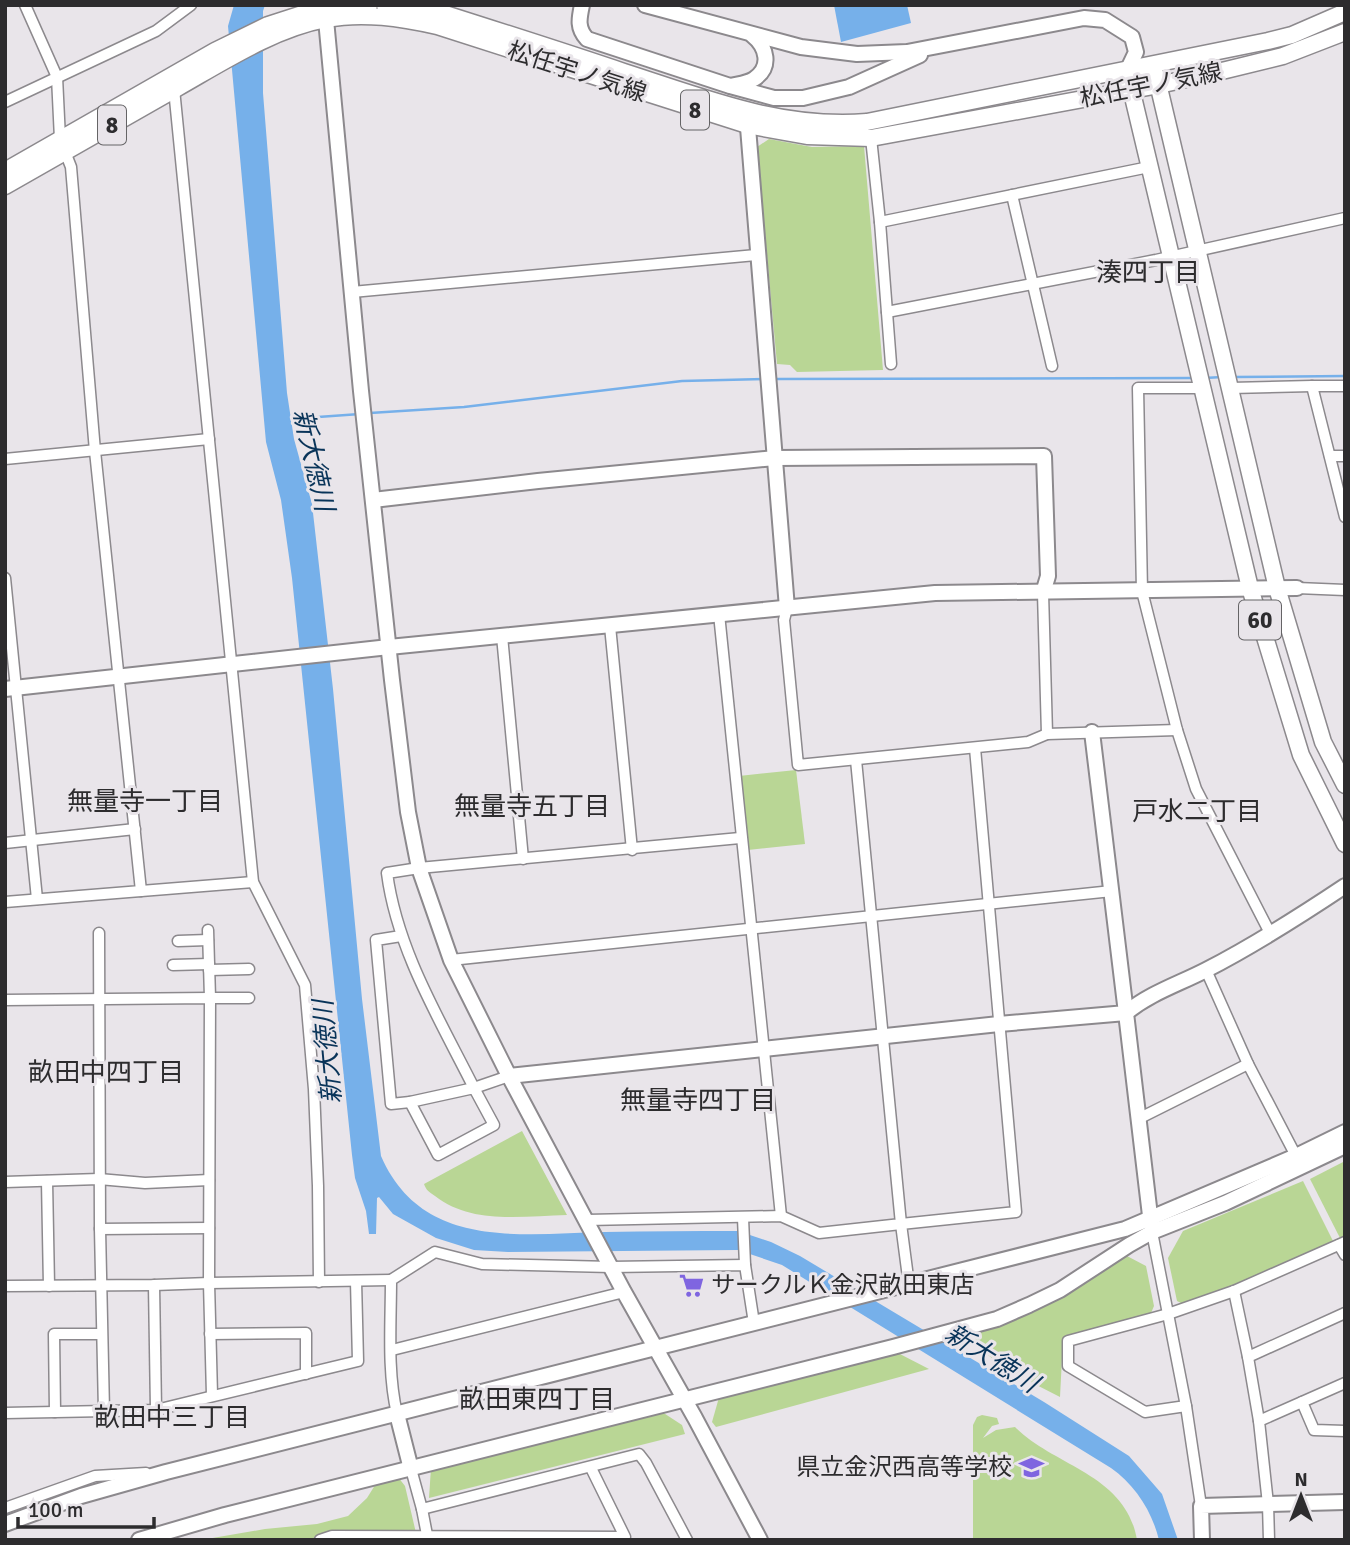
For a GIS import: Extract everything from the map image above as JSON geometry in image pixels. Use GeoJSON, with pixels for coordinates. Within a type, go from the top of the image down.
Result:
{"type":"FeatureCollection","features":[{"type":"Feature","properties":{"kind":"main road","name":"松任宇ノ気線"},"geometry":{"type":"LineString","coordinates":[[5,186],[63,145],[217,57],[268,32],[325,11],[369,5]]}},
{"type":"Feature","properties":{"kind":"main road","name":"松任宇ノ気線"},"geometry":{"type":"LineString","coordinates":[[385,5],[436,11],[747,118],[836,124],[867,122],[1127,71],[1292,35],[1345,12]]}},
{"type":"Feature","properties":{"kind":"main road","name":"松任宇ノ気線"},"geometry":{"type":"LineString","coordinates":[[325,11],[405,19],[437,26],[807,136],[871,138],[1159,85],[1283,56],[1345,32]]}},
{"type":"Feature","properties":{"kind":"main road","name":"松任宇ノ気線"},"geometry":{"type":"LineString","coordinates":[[5,171],[174,89],[217,57]]}},
{"type":"Feature","properties":{"kind":"main road","name":"60"},"geometry":{"type":"LineString","coordinates":[[1154,65],[1277,588],[1323,742],[1345,785]]}},
{"type":"Feature","properties":{"kind":"main road","name":"60"},"geometry":{"type":"LineString","coordinates":[[1127,71],[1250,588],[1301,755],[1345,844]]}},
{"type":"Feature","properties":{"kind":"street"},"geometry":{"type":"LineString","coordinates":[[25,5],[57,77],[63,145],[71,167],[95,451],[141,891]]}},
{"type":"Feature","properties":{"kind":"street"},"geometry":{"type":"LineString","coordinates":[[5,102],[156,31],[191,5]]}},
{"type":"Feature","properties":{"kind":"street"},"geometry":{"type":"LineString","coordinates":[[582,5],[580,32],[587,39],[774,98],[803,98],[849,87],[940,46]]}},
{"type":"Feature","properties":{"kind":"street"},"geometry":{"type":"LineString","coordinates":[[645,5],[801,47],[857,54],[906,52],[1084,18],[1105,20],[1132,37],[1136,52],[1154,65]]}},
{"type":"Feature","properties":{"kind":"street"},"geometry":{"type":"LineString","coordinates":[[325,11],[361,391],[389,647],[408,812],[419,868],[451,960],[509,1076],[760,1540]]}},
{"type":"Feature","properties":{"kind":"street"},"geometry":{"type":"LineString","coordinates":[[730,86],[753,81],[764,70],[766,55],[761,43],[750,33]]}},
{"type":"Feature","properties":{"kind":"street"},"geometry":{"type":"LineString","coordinates":[[1127,71],[1136,52]]}},
{"type":"Feature","properties":{"kind":"street"},"geometry":{"type":"LineString","coordinates":[[174,89],[253,882],[305,985],[314,1089],[319,1282]]}},
{"type":"Feature","properties":{"kind":"street"},"geometry":{"type":"LineString","coordinates":[[747,118],[756,256],[775,458],[786,608],[784,620],[798,765],[1028,742],[1047,734],[1177,730]]}},
{"type":"Feature","properties":{"kind":"street"},"geometry":{"type":"LineString","coordinates":[[871,138],[891,365]]}},
{"type":"Feature","properties":{"kind":"street"},"geometry":{"type":"LineString","coordinates":[[880,222],[1149,167]]}},
{"type":"Feature","properties":{"kind":"street"},"geometry":{"type":"LineString","coordinates":[[1012,195],[1052,366]]}},
{"type":"Feature","properties":{"kind":"street"},"geometry":{"type":"LineString","coordinates":[[887,312],[1172,257],[1345,218]]}},
{"type":"Feature","properties":{"kind":"street"},"geometry":{"type":"LineString","coordinates":[[352,292],[756,256]]}},
{"type":"Feature","properties":{"kind":"street"},"geometry":{"type":"LineString","coordinates":[[1312,386],[1345,517]]}},
{"type":"Feature","properties":{"kind":"street"},"geometry":{"type":"LineString","coordinates":[[1231,388],[1345,386]]}},
{"type":"Feature","properties":{"kind":"street"},"geometry":{"type":"LineString","coordinates":[[1202,387],[1138,388],[1142,591],[1177,730],[1196,789],[1271,935]]}},
{"type":"Feature","properties":{"kind":"street"},"geometry":{"type":"LineString","coordinates":[[5,459],[209,439]]}},
{"type":"Feature","properties":{"kind":"street"},"geometry":{"type":"LineString","coordinates":[[373,500],[775,458],[1044,456],[1048,576],[1043,593],[1047,734]]}},
{"type":"Feature","properties":{"kind":"street"},"geometry":{"type":"LineString","coordinates":[[1330,456],[1345,456]]}},
{"type":"Feature","properties":{"kind":"street"},"geometry":{"type":"LineString","coordinates":[[5,578],[11,689],[37,899]]}},
{"type":"Feature","properties":{"kind":"street"},"geometry":{"type":"LineString","coordinates":[[11,689],[389,647],[935,593],[1250,588],[1345,590]]}},
{"type":"Feature","properties":{"kind":"street"},"geometry":{"type":"LineString","coordinates":[[719,614],[781,1216]]}},
{"type":"Feature","properties":{"kind":"street"},"geometry":{"type":"LineString","coordinates":[[610,626],[632,850]]}},
{"type":"Feature","properties":{"kind":"street"},"geometry":{"type":"LineString","coordinates":[[502,636],[523,859]]}},
{"type":"Feature","properties":{"kind":"street"},"geometry":{"type":"LineString","coordinates":[[1092,732],[1151,1225],[1186,1406],[1201,1506],[1202,1540]]}},
{"type":"Feature","properties":{"kind":"street"},"geometry":{"type":"LineString","coordinates":[[589,1223],[668,1217],[743,1220],[781,1216],[819,1233],[1016,1212],[975,748]]}},
{"type":"Feature","properties":{"kind":"street"},"geometry":{"type":"LineString","coordinates":[[856,760],[907,1286]]}},
{"type":"Feature","properties":{"kind":"street"},"geometry":{"type":"LineString","coordinates":[[5,843],[135,829]]}},
{"type":"Feature","properties":{"kind":"street"},"geometry":{"type":"LineString","coordinates":[[410,1102],[438,1155],[494,1125],[401,936],[390,897],[387,873],[740,838]]}},
{"type":"Feature","properties":{"kind":"street"},"geometry":{"type":"LineString","coordinates":[[5,902],[253,882]]}},
{"type":"Feature","properties":{"kind":"street"},"geometry":{"type":"LineString","coordinates":[[401,936],[376,940],[391,1104],[474,1088],[509,1076],[1126,1013],[1143,999],[1206,970],[1271,935],[1345,886]]}},
{"type":"Feature","properties":{"kind":"street"},"geometry":{"type":"LineString","coordinates":[[451,960],[750,931],[1112,891]]}},
{"type":"Feature","properties":{"kind":"street"},"geometry":{"type":"LineString","coordinates":[[99,933],[100,1285],[104,1411]]}},
{"type":"Feature","properties":{"kind":"street"},"geometry":{"type":"LineString","coordinates":[[178,941],[208,935],[212,1395]]}},
{"type":"Feature","properties":{"kind":"street"},"geometry":{"type":"LineString","coordinates":[[173,965],[249,969]]}},
{"type":"Feature","properties":{"kind":"street"},"geometry":{"type":"LineString","coordinates":[[1206,970],[1248,1064],[1296,1156]]}},
{"type":"Feature","properties":{"kind":"street"},"geometry":{"type":"LineString","coordinates":[[5,1000],[249,998]]}},
{"type":"Feature","properties":{"kind":"street"},"geometry":{"type":"LineString","coordinates":[[1138,1119],[1248,1064]]}},
{"type":"Feature","properties":{"kind":"street"},"geometry":{"type":"LineString","coordinates":[[139,1540],[225,1514],[893,1348],[997,1319],[1060,1290],[1129,1245],[1151,1225],[1345,1132]]}},
{"type":"Feature","properties":{"kind":"street"},"geometry":{"type":"LineString","coordinates":[[5,1524],[81,1496],[166,1472],[1125,1229],[1151,1225],[1250,1192],[1345,1146]]}},
{"type":"Feature","properties":{"kind":"street"},"geometry":{"type":"LineString","coordinates":[[5,1182],[99,1179],[145,1183],[209,1180]]}},
{"type":"Feature","properties":{"kind":"street"},"geometry":{"type":"LineString","coordinates":[[47,1181],[49,1286]]}},
{"type":"Feature","properties":{"kind":"street"},"geometry":{"type":"LineString","coordinates":[[743,1220],[745,1261],[754,1323]]}},
{"type":"Feature","properties":{"kind":"street"},"geometry":{"type":"LineString","coordinates":[[100,1229],[209,1228]]}},
{"type":"Feature","properties":{"kind":"street"},"geometry":{"type":"LineString","coordinates":[[1186,1406],[1145,1412],[1068,1366],[1068,1341],[1168,1314],[1234,1291],[1342,1244],[1345,1255]]}},
{"type":"Feature","properties":{"kind":"street"},"geometry":{"type":"LineString","coordinates":[[5,1286],[391,1280],[435,1252],[482,1264],[745,1261]]}},
{"type":"Feature","properties":{"kind":"street"},"geometry":{"type":"LineString","coordinates":[[391,1280],[394,1401],[392,1415],[411,1469],[428,1539]]}},
{"type":"Feature","properties":{"kind":"street"},"geometry":{"type":"LineString","coordinates":[[5,1413],[156,1410],[358,1361],[356,1281]]}},
{"type":"Feature","properties":{"kind":"street"},"geometry":{"type":"LineString","coordinates":[[154,1285],[156,1410]]}},
{"type":"Feature","properties":{"kind":"street"},"geometry":{"type":"LineString","coordinates":[[1234,1291],[1259,1422],[1269,1540]]}},
{"type":"Feature","properties":{"kind":"street"},"geometry":{"type":"LineString","coordinates":[[392,1350],[624,1292]]}},
{"type":"Feature","properties":{"kind":"street"},"geometry":{"type":"LineString","coordinates":[[1248,1357],[1345,1313]]}},
{"type":"Feature","properties":{"kind":"street"},"geometry":{"type":"LineString","coordinates":[[210,1334],[306,1333],[306,1374]]}},
{"type":"Feature","properties":{"kind":"street"},"geometry":{"type":"LineString","coordinates":[[55,1412],[54,1334],[101,1334]]}},
{"type":"Feature","properties":{"kind":"street"},"geometry":{"type":"LineString","coordinates":[[1259,1422],[1345,1382]]}},
{"type":"Feature","properties":{"kind":"street"},"geometry":{"type":"LineString","coordinates":[[1302,1402],[1314,1430],[1345,1431]]}},
{"type":"Feature","properties":{"kind":"street"},"geometry":{"type":"LineString","coordinates":[[422,1509],[639,1454],[687,1540]]}},
{"type":"Feature","properties":{"kind":"street"},"geometry":{"type":"LineString","coordinates":[[320,1540],[332,1536],[428,1539],[625,1537],[590,1468]]}},
{"type":"Feature","properties":{"kind":"street"},"geometry":{"type":"LineString","coordinates":[[5,1508],[95,1476],[166,1472]]}},
{"type":"Feature","properties":{"kind":"street"},"geometry":{"type":"LineString","coordinates":[[1201,1506],[1345,1502]]}},
{"type":"Feature","properties":{"kind":"green space"},"geometry":{"type":"Polygon","coordinates":[[[769,139],[812,147],[864,146],[883,370],[797,372],[790,365],[777,364],[757,147],[769,139]]]}},
{"type":"Feature","properties":{"kind":"green space"},"geometry":{"type":"Polygon","coordinates":[[[796,770],[805,844],[748,850],[739,776],[796,770]]]}},
{"type":"Feature","properties":{"kind":"green space"},"geometry":{"type":"Polygon","coordinates":[[[522,1131],[567,1215],[481,1215],[449,1205],[426,1188],[424,1184],[522,1131]]]}},
{"type":"Feature","properties":{"kind":"green space"},"geometry":{"type":"Polygon","coordinates":[[[1345,1161],[1345,1236],[1340,1238],[1310,1179],[1345,1161]]]}},
{"type":"Feature","properties":{"kind":"green space"},"geometry":{"type":"Polygon","coordinates":[[[1303,1181],[1333,1241],[1246,1281],[1183,1304],[1177,1301],[1168,1258],[1183,1231],[1303,1181]]]}},
{"type":"Feature","properties":{"kind":"green space"},"geometry":{"type":"Polygon","coordinates":[[[1127,1256],[1146,1266],[1154,1306],[1151,1313],[1063,1339],[1060,1397],[1007,1370],[964,1336],[997,1327],[998,1324],[1049,1303],[1127,1256]]]}},
{"type":"Feature","properties":{"kind":"green space"},"geometry":{"type":"Polygon","coordinates":[[[896,1352],[929,1369],[716,1427],[712,1422],[720,1394],[896,1352]]]}},
{"type":"Feature","properties":{"kind":"green space"},"geometry":{"type":"Polygon","coordinates":[[[659,1410],[682,1425],[685,1434],[429,1498],[431,1468],[659,1410]]]}},
{"type":"Feature","properties":{"kind":"green space","name":"県立金沢西高等学校"},"geometry":{"type":"Polygon","coordinates":[[[982,1415],[997,1418],[999,1424],[992,1426],[983,1438],[996,1430],[1015,1427],[1031,1441],[1104,1486],[1119,1500],[1130,1518],[1137,1540],[973,1540],[973,1425],[977,1417],[982,1415]]]}},
{"type":"Feature","properties":{"kind":"green space"},"geometry":{"type":"Polygon","coordinates":[[[398,1477],[405,1486],[416,1533],[341,1532],[312,1540],[201,1540],[265,1529],[317,1524],[348,1516],[367,1498],[377,1482],[398,1477]]]}},
{"type":"Feature","properties":{"kind":"water"},"geometry":{"type":"Polygon","coordinates":[[[234,5],[265,5],[263,93],[287,393],[294,439],[312,504],[333,689],[362,999],[381,1156],[399,1186],[421,1208],[447,1222],[476,1230],[508,1234],[738,1231],[771,1242],[800,1256],[1129,1456],[1162,1494],[1178,1540],[1159,1540],[1152,1519],[1141,1500],[1128,1482],[1111,1468],[782,1265],[738,1250],[474,1250],[436,1238],[393,1214],[379,1197],[376,1234],[369,1234],[352,1155],[292,578],[281,500],[266,442],[228,26],[234,5]]]}},
{"type":"Feature","properties":{"kind":"water"},"geometry":{"type":"Polygon","coordinates":[[[834,5],[907,5],[911,23],[841,42],[834,5]]]}},
{"type":"Feature","properties":{"kind":"waterway"},"geometry":{"type":"LineString","coordinates":[[1233,377],[1345,376]]}},
{"type":"Feature","properties":{"kind":"waterway"},"geometry":{"type":"LineString","coordinates":[[1205,378],[1222,377]]}},
{"type":"Feature","properties":{"kind":"waterway"},"geometry":{"type":"LineString","coordinates":[[774,379],[1194,378]]}},
{"type":"Feature","properties":{"kind":"waterway"},"geometry":{"type":"LineString","coordinates":[[370,413],[464,407],[682,381],[764,379]]}},
{"type":"Feature","properties":{"kind":"waterway","name":"新大徳川"},"geometry":{"type":"LineString","coordinates":[[290,419],[360,414]]}},
{"type":"Feature","properties":{"kind":"place","name":"サークルＫ金沢畝田東店"},"geometry":{"type":"Point","coordinates":[691,1285]}},
{"type":"Feature","properties":{"kind":"place","name":"県立金沢西高等学校"},"geometry":{"type":"Point","coordinates":[1032,1467]}},
{"type":"Feature","properties":{"kind":"district","name":"湊四丁目"},"geometry":{"type":"Point","coordinates":[1148,272]}},
{"type":"Feature","properties":{"kind":"district","name":"無量寺一丁目"},"geometry":{"type":"Point","coordinates":[145,801]}},
{"type":"Feature","properties":{"kind":"district","name":"無量寺五丁目"},"geometry":{"type":"Point","coordinates":[532,806]}},
{"type":"Feature","properties":{"kind":"district","name":"戸水二丁目"},"geometry":{"type":"Point","coordinates":[1197,811]}},
{"type":"Feature","properties":{"kind":"district","name":"畝田中四丁目"},"geometry":{"type":"Point","coordinates":[106,1072]}},
{"type":"Feature","properties":{"kind":"district","name":"無量寺四丁目"},"geometry":{"type":"Point","coordinates":[698,1100]}},
{"type":"Feature","properties":{"kind":"district","name":"畝田東四丁目"},"geometry":{"type":"Point","coordinates":[537,1399]}},
{"type":"Feature","properties":{"kind":"district","name":"畝田中三丁目"},"geometry":{"type":"Point","coordinates":[172,1417]}}]}
